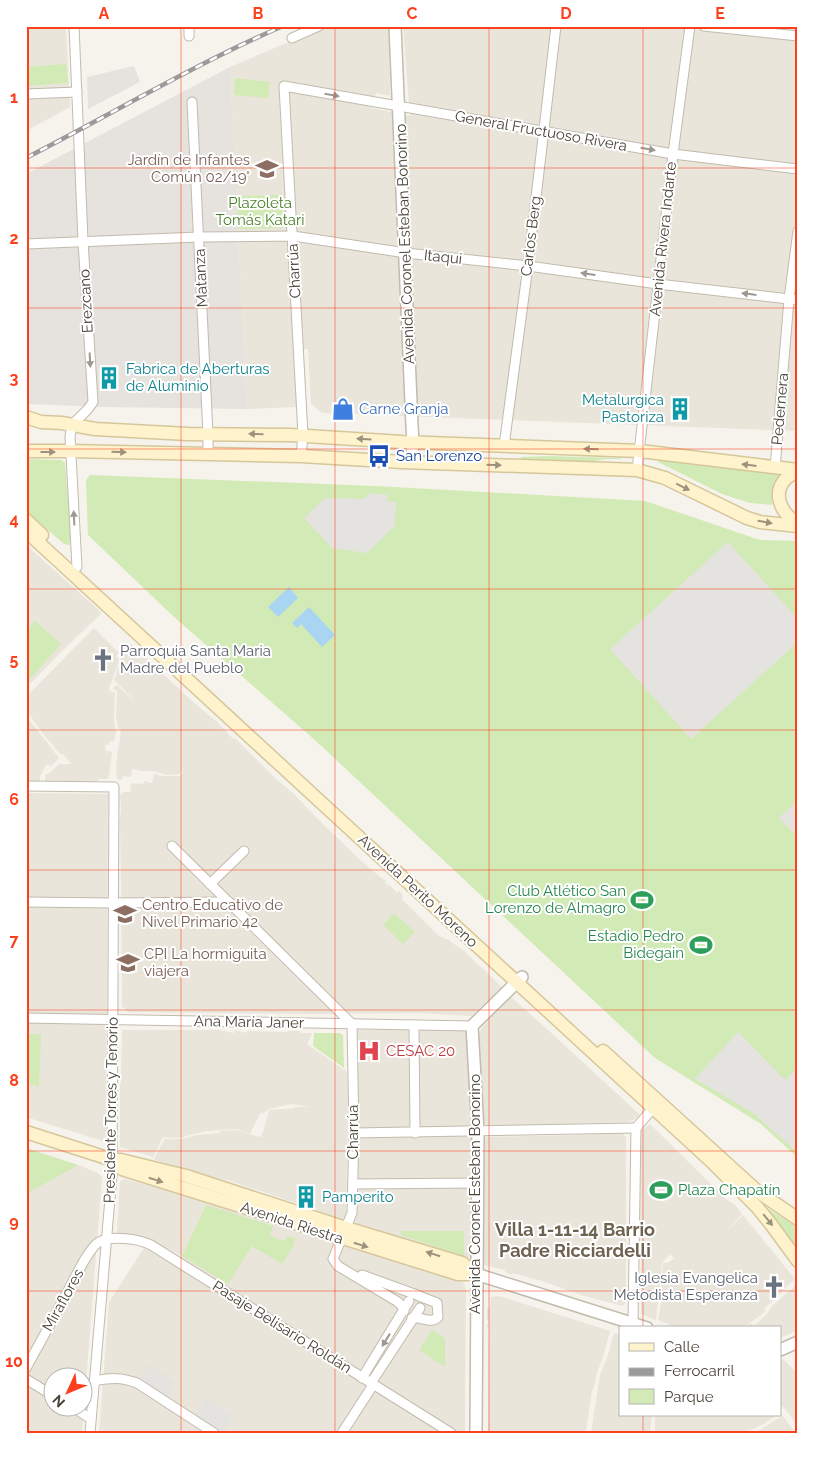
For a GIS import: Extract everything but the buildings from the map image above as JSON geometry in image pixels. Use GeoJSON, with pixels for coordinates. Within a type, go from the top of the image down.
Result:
{"type":"FeatureCollection","features":[{"type":"Feature","properties":{"kind":"main road"},"geometry":{"type":"LineString","coordinates":[[26,417],[41,422]]}},
{"type":"Feature","properties":{"kind":"main road"},"geometry":{"type":"LineString","coordinates":[[26,425],[41,422],[62,423],[95,429],[188,434],[303,436],[640,451],[798,470]]}},
{"type":"Feature","properties":{"kind":"main road"},"geometry":{"type":"LineString","coordinates":[[26,452],[70,451],[301,456],[637,470],[665,478],[747,518],[760,522],[798,525]]}},
{"type":"Feature","properties":{"kind":"main road"},"geometry":{"type":"LineString","coordinates":[[798,470],[784,481],[779,493],[781,508],[798,525]]}},
{"type":"Feature","properties":{"kind":"main road","name":"Avenida Perito Moreno"},"geometry":{"type":"LineString","coordinates":[[26,520],[519,979],[711,1162],[752,1202],[798,1261]]}},
{"type":"Feature","properties":{"kind":"main road","name":"Avenida Perito Moreno"},"geometry":{"type":"LineString","coordinates":[[26,531],[519,979],[757,1191],[798,1219]]}},
{"type":"Feature","properties":{"kind":"main road","name":"Avenida Riestra"},"geometry":{"type":"LineString","coordinates":[[26,1132],[112,1160],[122,1169],[234,1198],[344,1233],[458,1274],[476,1274]]}},
{"type":"Feature","properties":{"kind":"street","name":"Erezcano"},"geometry":{"type":"LineString","coordinates":[[72,426],[88,410],[93,402],[83,241],[74,26]]}},
{"type":"Feature","properties":{"kind":"street"},"geometry":{"type":"LineString","coordinates":[[292,38],[319,26]]}},
{"type":"Feature","properties":{"kind":"street","name":"Avenida Coronel Esteban Bonorino"},"geometry":{"type":"LineString","coordinates":[[395,26],[413,442],[410,462]]}},
{"type":"Feature","properties":{"kind":"street","name":"Carlos Berg"},"geometry":{"type":"LineString","coordinates":[[504,446],[528,266],[556,26]]}},
{"type":"Feature","properties":{"kind":"street","name":"Avenida Rivera Indarte"},"geometry":{"type":"LineString","coordinates":[[637,470],[673,154],[690,26]]}},
{"type":"Feature","properties":{"kind":"street"},"geometry":{"type":"LineString","coordinates":[[704,26],[798,36]]}},
{"type":"Feature","properties":{"kind":"street","name":"General Fructuoso Rivera"},"geometry":{"type":"LineString","coordinates":[[284,86],[673,154],[798,169]]}},
{"type":"Feature","properties":{"kind":"street","name":"Charrúa"},"geometry":{"type":"LineString","coordinates":[[284,86],[303,436],[301,456]]}},
{"type":"Feature","properties":{"kind":"street"},"geometry":{"type":"LineString","coordinates":[[26,94],[76,92]]}},
{"type":"Feature","properties":{"kind":"street","name":"Matanza"},"geometry":{"type":"LineString","coordinates":[[192,102],[208,454]]}},
{"type":"Feature","properties":{"kind":"street","name":"Pedernera"},"geometry":{"type":"LineString","coordinates":[[775,468],[794,299],[798,231]]}},
{"type":"Feature","properties":{"kind":"street","name":"Itaqui"},"geometry":{"type":"LineString","coordinates":[[26,244],[199,237],[293,236],[406,253],[794,299]]}},
{"type":"Feature","properties":{"kind":"street"},"geometry":{"type":"LineString","coordinates":[[72,426],[70,451],[77,567]]}},
{"type":"Feature","properties":{"kind":"street","name":"Presidente Torres y Tenorio"},"geometry":{"type":"LineString","coordinates":[[26,786],[114,787],[112,1160],[90,1433]]}},
{"type":"Feature","properties":{"kind":"street"},"geometry":{"type":"LineString","coordinates":[[172,846],[352,1024]]}},
{"type":"Feature","properties":{"kind":"street"},"geometry":{"type":"LineString","coordinates":[[210,884],[244,851]]}},
{"type":"Feature","properties":{"kind":"street"},"geometry":{"type":"LineString","coordinates":[[26,902],[228,902]]}},
{"type":"Feature","properties":{"kind":"street"},"geometry":{"type":"LineString","coordinates":[[472,1026],[519,979]]}},
{"type":"Feature","properties":{"kind":"street","name":"Ana María Janer"},"geometry":{"type":"LineString","coordinates":[[26,1018],[472,1026]]}},
{"type":"Feature","properties":{"kind":"street","name":"Charrúa"},"geometry":{"type":"LineString","coordinates":[[343,1268],[335,1263],[333,1259],[352,1213],[354,1133],[352,1024]]}},
{"type":"Feature","properties":{"kind":"street"},"geometry":{"type":"LineString","coordinates":[[414,1025],[415,1133]]}},
{"type":"Feature","properties":{"kind":"street","name":"Avenida Coronel Esteban Bonorino"},"geometry":{"type":"LineString","coordinates":[[472,1026],[478,1131],[476,1433]]}},
{"type":"Feature","properties":{"kind":"street"},"geometry":{"type":"LineString","coordinates":[[633,1323],[636,1128],[653,1108]]}},
{"type":"Feature","properties":{"kind":"street"},"geometry":{"type":"LineString","coordinates":[[354,1133],[636,1128]]}},
{"type":"Feature","properties":{"kind":"street"},"geometry":{"type":"LineString","coordinates":[[353,1184],[478,1183]]}},
{"type":"Feature","properties":{"kind":"street","name":"Miraflores"},"geometry":{"type":"LineString","coordinates":[[26,1368],[85,1259],[98,1243],[107,1240]]}},
{"type":"Feature","properties":{"kind":"street","name":"Pasaje Belisario Roldán"},"geometry":{"type":"LineString","coordinates":[[107,1240],[140,1240],[151,1245],[451,1433]]}},
{"type":"Feature","properties":{"kind":"street"},"geometry":{"type":"LineString","coordinates":[[343,1268],[415,1297],[437,1303],[438,1317],[435,1321],[430,1322],[417,1317],[412,1318]]}},
{"type":"Feature","properties":{"kind":"street"},"geometry":{"type":"LineString","coordinates":[[343,1268],[398,1302],[404,1311]]}},
{"type":"Feature","properties":{"kind":"street","name":"Avenida Riestra"},"geometry":{"type":"LineString","coordinates":[[476,1274],[641,1326]]}},
{"type":"Feature","properties":{"kind":"street"},"geometry":{"type":"LineString","coordinates":[[342,1433],[420,1308],[412,1308],[415,1297]]}},
{"type":"Feature","properties":{"kind":"street"},"geometry":{"type":"LineString","coordinates":[[362,1378],[404,1311],[415,1297]]}},
{"type":"Feature","properties":{"kind":"street"},"geometry":{"type":"LineString","coordinates":[[782,1349],[798,1342]]}},
{"type":"Feature","properties":{"kind":"street"},"geometry":{"type":"LineString","coordinates":[[94,1381],[111,1378],[137,1383],[214,1433]]}},
{"type":"Feature","properties":{"kind":"street"},"geometry":{"type":"LineString","coordinates":[[26,1379],[42,1389]]}},
{"type":"Feature","properties":{"kind":"street"},"geometry":{"type":"LineString","coordinates":[[86,1416],[91,1419]]}},
{"type":"Feature","properties":{"kind":"shaded area"},"geometry":{"type":"Polygon","coordinates":[[[26,26],[66,26],[70,107],[26,131],[26,26]]]}},
{"type":"Feature","properties":{"kind":"shaded area"},"geometry":{"type":"Polygon","coordinates":[[[326,26],[389,26],[390,96],[376,93],[372,108],[410,116],[403,26],[798,26],[798,431],[322,413],[311,403],[308,349],[294,350],[297,407],[247,409],[230,67],[326,26]]]}},
{"type":"Feature","properties":{"kind":"shaded area"},"geometry":{"type":"Polygon","coordinates":[[[134,66],[140,82],[88,109],[87,77],[134,66]]]}},
{"type":"Feature","properties":{"kind":"shaded area"},"geometry":{"type":"Polygon","coordinates":[[[230,67],[247,409],[26,404],[26,174],[230,67]]]}},
{"type":"Feature","properties":{"kind":"shaded area"},"geometry":{"type":"Polygon","coordinates":[[[370,493],[388,495],[387,501],[396,502],[395,526],[367,553],[332,548],[304,518],[325,498],[364,499],[370,493]]]}},
{"type":"Feature","properties":{"kind":"shaded area"},"geometry":{"type":"Polygon","coordinates":[[[728,542],[798,619],[798,642],[691,739],[610,649],[728,542]]]}},
{"type":"Feature","properties":{"kind":"shaded area"},"geometry":{"type":"Polygon","coordinates":[[[26,545],[102,613],[31,683],[26,683],[26,545]]]}},
{"type":"Feature","properties":{"kind":"shaded area"},"geometry":{"type":"Polygon","coordinates":[[[94,628],[119,653],[116,656],[119,659],[118,665],[109,688],[110,691],[115,693],[114,721],[116,731],[114,741],[110,741],[109,745],[106,744],[105,748],[107,751],[112,752],[109,777],[107,779],[99,779],[98,781],[45,781],[45,775],[59,764],[71,763],[54,748],[26,710],[26,697],[94,628]]]}},
{"type":"Feature","properties":{"kind":"shaded area"},"geometry":{"type":"Polygon","coordinates":[[[131,644],[230,736],[235,738],[357,857],[386,881],[385,883],[390,885],[397,893],[399,891],[403,895],[402,899],[440,937],[449,940],[463,950],[502,987],[471,1016],[419,1013],[128,1012],[122,1006],[120,795],[124,792],[130,792],[131,783],[143,784],[144,781],[152,783],[154,774],[160,776],[180,776],[183,767],[180,774],[164,775],[153,771],[132,769],[131,777],[123,776],[122,780],[117,779],[116,769],[121,730],[118,728],[116,717],[117,692],[113,688],[117,685],[133,699],[114,680],[121,655],[131,644]]]}},
{"type":"Feature","properties":{"kind":"shaded area"},"geometry":{"type":"Polygon","coordinates":[[[26,716],[59,758],[51,766],[47,764],[40,776],[40,781],[26,781],[26,716]]]}},
{"type":"Feature","properties":{"kind":"shaded area"},"geometry":{"type":"Polygon","coordinates":[[[26,793],[108,794],[106,1142],[26,1117],[26,793]]]}},
{"type":"Feature","properties":{"kind":"shaded area"},"geometry":{"type":"Polygon","coordinates":[[[798,800],[798,838],[779,818],[798,800]]]}},
{"type":"Feature","properties":{"kind":"shaded area"},"geometry":{"type":"Polygon","coordinates":[[[511,997],[640,1115],[628,1122],[488,1127],[484,1122],[478,1046],[479,1033],[484,1025],[511,997]]]}},
{"type":"Feature","properties":{"kind":"shaded area"},"geometry":{"type":"Polygon","coordinates":[[[122,1030],[219,1030],[234,1033],[235,1030],[246,1033],[247,1031],[300,1031],[302,1033],[312,1033],[307,1044],[347,1072],[346,1220],[230,1181],[199,1174],[155,1160],[154,1158],[165,1139],[182,1139],[197,1135],[220,1133],[220,1131],[237,1130],[252,1135],[260,1137],[269,1110],[310,1107],[291,1104],[269,1109],[263,1114],[261,1112],[250,1134],[237,1129],[208,1131],[175,1138],[163,1137],[153,1157],[120,1147],[122,1030]]]}},
{"type":"Feature","properties":{"kind":"shaded area"},"geometry":{"type":"Polygon","coordinates":[[[358,1030],[467,1030],[473,1123],[471,1141],[471,1256],[464,1260],[360,1227],[355,1221],[353,1036],[358,1030]]]}},
{"type":"Feature","properties":{"kind":"shaded area"},"geometry":{"type":"Polygon","coordinates":[[[738,1032],[785,1080],[798,1067],[798,1153],[753,1113],[695,1079],[738,1032]]]}},
{"type":"Feature","properties":{"kind":"shaded area"},"geometry":{"type":"Polygon","coordinates":[[[650,1124],[728,1201],[734,1204],[742,1214],[724,1234],[743,1215],[795,1279],[765,1308],[765,1312],[746,1326],[673,1326],[658,1320],[663,1293],[661,1293],[663,1263],[674,1259],[670,1254],[662,1263],[656,1320],[641,1314],[641,1131],[650,1124]]]}},
{"type":"Feature","properties":{"kind":"shaded area"},"geometry":{"type":"Polygon","coordinates":[[[622,1133],[626,1137],[626,1302],[623,1306],[581,1295],[513,1273],[512,1275],[505,1272],[505,1270],[484,1265],[482,1261],[483,1143],[486,1137],[582,1135],[622,1133]]]}},
{"type":"Feature","properties":{"kind":"shaded area"},"geometry":{"type":"Polygon","coordinates":[[[26,1148],[81,1166],[98,1173],[102,1178],[87,1366],[42,1366],[42,1416],[83,1416],[82,1433],[26,1433],[26,1148]]]}},
{"type":"Feature","properties":{"kind":"shaded area"},"geometry":{"type":"Polygon","coordinates":[[[125,1179],[207,1201],[464,1283],[466,1290],[465,1433],[99,1433],[109,1302],[144,1248],[176,1267],[182,1256],[154,1242],[119,1235],[117,1232],[120,1181],[125,1179]]]}},
{"type":"Feature","properties":{"kind":"shaded area"},"geometry":{"type":"Polygon","coordinates":[[[797,1284],[798,1330],[782,1337],[782,1326],[754,1326],[767,1314],[771,1307],[797,1284]]]}},
{"type":"Feature","properties":{"kind":"shaded area"},"geometry":{"type":"Polygon","coordinates":[[[499,1296],[610,1331],[592,1390],[586,1433],[488,1433],[489,1327],[487,1327],[487,1324],[489,1324],[489,1320],[487,1320],[487,1309],[490,1309],[491,1297],[499,1296]]]}},
{"type":"Feature","properties":{"kind":"shaded area"},"geometry":{"type":"Polygon","coordinates":[[[614,1333],[619,1335],[619,1416],[652,1416],[650,1433],[591,1433],[600,1375],[614,1333]]]}},
{"type":"Feature","properties":{"kind":"shaded area"},"geometry":{"type":"Polygon","coordinates":[[[782,1359],[798,1374],[798,1425],[782,1405],[782,1359]]]}},
{"type":"Feature","properties":{"kind":"shaded area"},"geometry":{"type":"Polygon","coordinates":[[[149,1364],[176,1382],[164,1401],[137,1383],[149,1364]]]}},
{"type":"Feature","properties":{"kind":"shaded area"},"geometry":{"type":"Polygon","coordinates":[[[206,1398],[233,1416],[222,1433],[214,1433],[193,1419],[206,1398]]]}},
{"type":"Feature","properties":{"kind":"shaded area"},"geometry":{"type":"Polygon","coordinates":[[[655,1416],[776,1416],[764,1424],[744,1433],[655,1433],[655,1416]]]}},
{"type":"Feature","properties":{"kind":"shaded area"},"geometry":{"type":"Polygon","coordinates":[[[783,1416],[795,1433],[755,1433],[777,1419],[783,1416]]]}},
{"type":"Feature","properties":{"kind":"green space"},"geometry":{"type":"Polygon","coordinates":[[[66,64],[68,83],[26,86],[26,67],[66,64]]]}},
{"type":"Feature","properties":{"kind":"green space"},"geometry":{"type":"Polygon","coordinates":[[[235,78],[270,82],[268,98],[234,95],[235,78]]]}},
{"type":"Feature","properties":{"kind":"green space","name":"Plazoleta Tomás Katari"},"geometry":{"type":"Polygon","coordinates":[[[282,195],[283,228],[238,229],[237,196],[282,195]]]}},
{"type":"Feature","properties":{"kind":"green space"},"geometry":{"type":"Polygon","coordinates":[[[521,457],[621,459],[604,459],[591,462],[521,459],[521,457]]]}},
{"type":"Feature","properties":{"kind":"green space"},"geometry":{"type":"Polygon","coordinates":[[[26,459],[61,460],[65,463],[71,540],[69,545],[64,544],[26,511],[26,459]]]}},
{"type":"Feature","properties":{"kind":"green space"},"geometry":{"type":"Polygon","coordinates":[[[658,459],[778,474],[779,476],[773,490],[772,505],[750,503],[722,494],[658,462],[658,459]]]}},
{"type":"Feature","properties":{"kind":"green space","name":"Club Atlético San Lorenzo de Almagro"},"geometry":{"type":"Polygon","coordinates":[[[90,475],[376,486],[645,501],[760,540],[798,541],[798,1158],[761,1124],[655,1058],[316,741],[173,616],[88,535],[86,480],[90,475]]]}},
{"type":"Feature","properties":{"kind":"green space"},"geometry":{"type":"Polygon","coordinates":[[[35,621],[61,644],[29,680],[26,678],[26,631],[35,621]]]}},
{"type":"Feature","properties":{"kind":"green space"},"geometry":{"type":"Polygon","coordinates":[[[394,913],[415,932],[403,944],[383,925],[394,913]]]}},
{"type":"Feature","properties":{"kind":"green space"},"geometry":{"type":"Polygon","coordinates":[[[314,1033],[340,1033],[343,1035],[344,1068],[313,1046],[314,1033]]]}},
{"type":"Feature","properties":{"kind":"green space"},"geometry":{"type":"Polygon","coordinates":[[[26,1034],[41,1034],[39,1087],[26,1083],[26,1034]]]}},
{"type":"Feature","properties":{"kind":"green space"},"geometry":{"type":"Polygon","coordinates":[[[26,1148],[78,1165],[26,1194],[26,1148]]]}},
{"type":"Feature","properties":{"kind":"green space"},"geometry":{"type":"Polygon","coordinates":[[[206,1205],[273,1226],[270,1236],[285,1241],[287,1236],[295,1238],[293,1246],[282,1264],[252,1246],[228,1284],[182,1256],[206,1205]]]}},
{"type":"Feature","properties":{"kind":"green space"},"geometry":{"type":"Polygon","coordinates":[[[767,1208],[798,1228],[798,1251],[767,1208]]]}},
{"type":"Feature","properties":{"kind":"green space"},"geometry":{"type":"Polygon","coordinates":[[[401,1231],[464,1231],[464,1256],[401,1235],[401,1231]]]}},
{"type":"Feature","properties":{"kind":"green space"},"geometry":{"type":"Polygon","coordinates":[[[432,1330],[445,1338],[445,1367],[419,1350],[432,1330]]]}},
{"type":"Feature","properties":{"kind":"water"},"geometry":{"type":"Polygon","coordinates":[[[289,587],[298,598],[278,617],[268,607],[289,587]]]}},
{"type":"Feature","properties":{"kind":"water"},"geometry":{"type":"Polygon","coordinates":[[[309,607],[335,635],[322,647],[301,624],[297,628],[292,623],[309,607]]]}},
{"type":"Feature","properties":{"kind":"railway"},"geometry":{"type":"LineString","coordinates":[[26,158],[218,56],[283,26]]}},
{"type":"Feature","properties":{"kind":"place","name":"Jardín de Infantes Común 02/19°"},"geometry":{"type":"Point","coordinates":[267,169]}},
{"type":"Feature","properties":{"kind":"place","name":"Fabrica de Aberturas de Aluminio"},"geometry":{"type":"Point","coordinates":[109,378]}},
{"type":"Feature","properties":{"kind":"place","name":"Carne Granja"},"geometry":{"type":"Point","coordinates":[343,409]}},
{"type":"Feature","properties":{"kind":"place","name":"Metalurgica Pastoriza"},"geometry":{"type":"Point","coordinates":[680,409]}},
{"type":"Feature","properties":{"kind":"place","name":"San Lorenzo"},"geometry":{"type":"Point","coordinates":[379,456]}},
{"type":"Feature","properties":{"kind":"place","name":"Parroquia Santa Maria Madre del Pueblo"},"geometry":{"type":"Point","coordinates":[103,660]}},
{"type":"Feature","properties":{"kind":"place","name":"Club Atlético San Lorenzo de Almagro"},"geometry":{"type":"Point","coordinates":[642,900]}},
{"type":"Feature","properties":{"kind":"place","name":"Centro Educativo de Nivel Primario 42"},"geometry":{"type":"Point","coordinates":[125,914]}},
{"type":"Feature","properties":{"kind":"place","name":"Estadio Pedro Bidegain"},"geometry":{"type":"Point","coordinates":[701,945]}},
{"type":"Feature","properties":{"kind":"place","name":"CPI La hormiguita viajera"},"geometry":{"type":"Point","coordinates":[128,963]}},
{"type":"Feature","properties":{"kind":"place","name":"CESAC 20"},"geometry":{"type":"Point","coordinates":[369,1051]}},
{"type":"Feature","properties":{"kind":"place","name":"Plaza Chapatín"},"geometry":{"type":"Point","coordinates":[661,1190]}},
{"type":"Feature","properties":{"kind":"place","name":"Pamperito"},"geometry":{"type":"Point","coordinates":[306,1197]}},
{"type":"Feature","properties":{"kind":"place","name":"Iglesia Evangelica Metodista Esperanza"},"geometry":{"type":"Point","coordinates":[774,1287]}},
{"type":"Feature","properties":{"kind":"district","name":"Villa 1-11-14 Barrio Padre Ricciardelli"},"geometry":{"type":"Point","coordinates":[575,1240]}}]}
